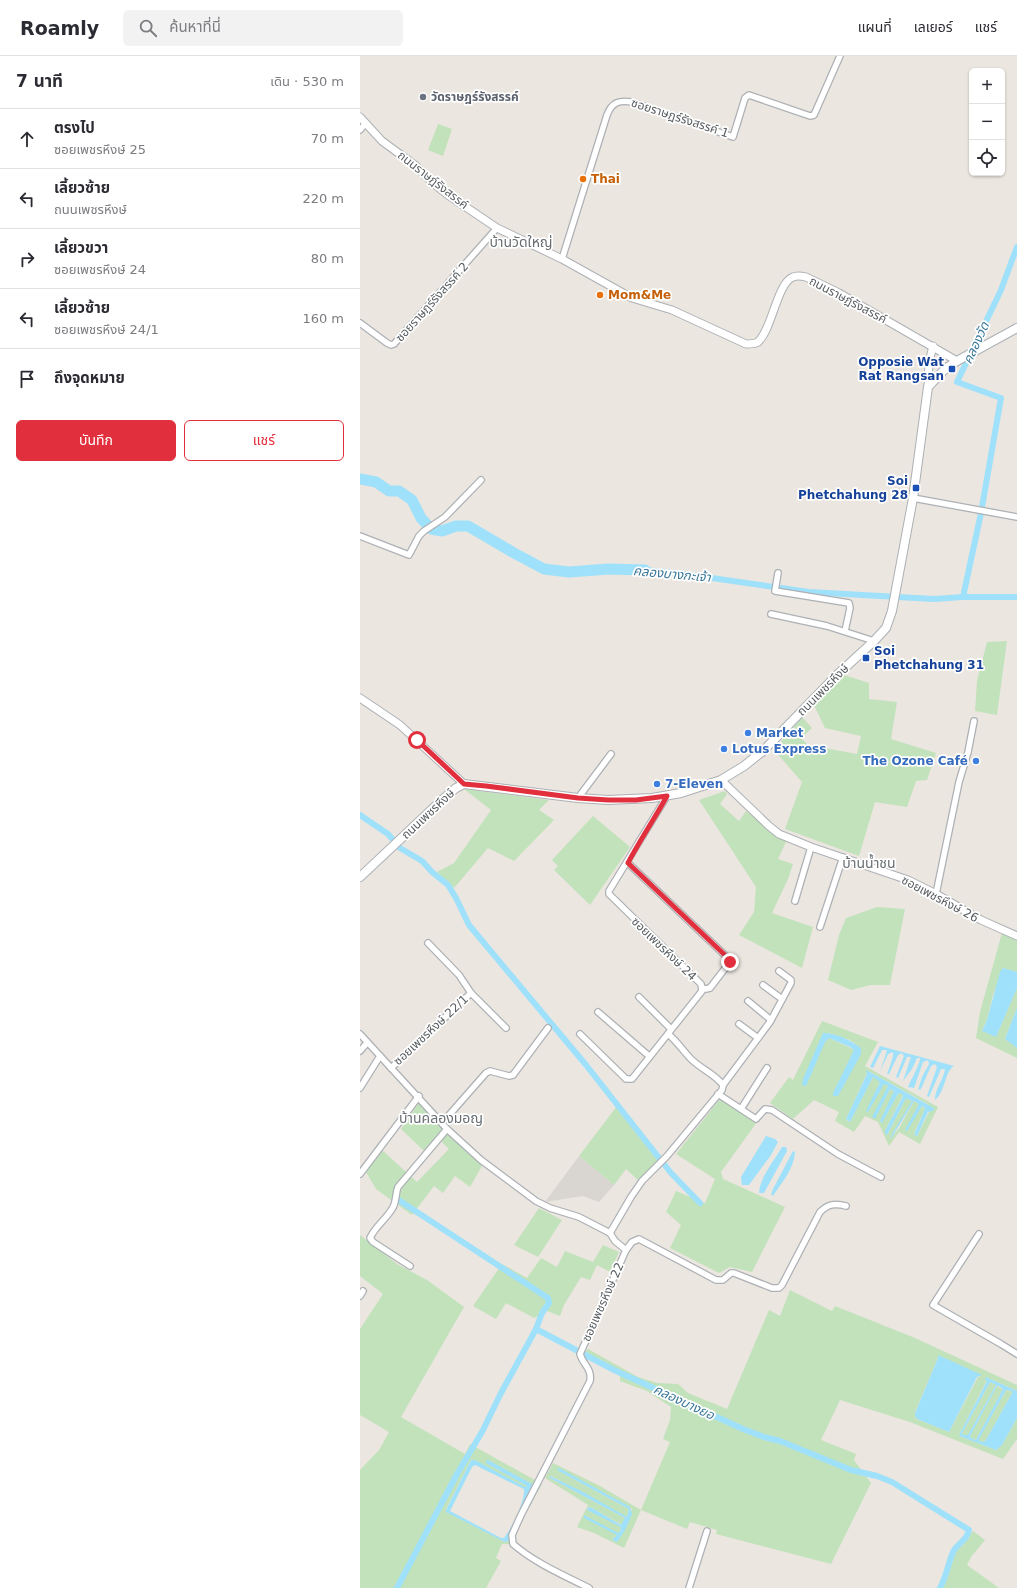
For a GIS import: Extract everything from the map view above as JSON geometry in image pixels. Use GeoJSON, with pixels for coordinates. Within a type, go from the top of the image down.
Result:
{"type":"FeatureCollection","features":[{"type":"Feature","properties":{"kind":"main road"},"geometry":{"type":"LineString","coordinates":[[928,387],[945,369],[957,360],[1017,328]]}},
{"type":"Feature","properties":{"kind":"main road","name":"ถนนเพชรหึงษ์"},"geometry":{"type":"LineString","coordinates":[[360,877],[443,799],[456,788],[464,784],[578,798],[636,800],[667,796],[694,790],[721,780],[744,766],[763,750],[836,675],[874,641],[886,628],[892,611],[913,498],[928,387]]}},
{"type":"Feature","properties":{"kind":"street","name":"ซอยราษฎร์รังสรรค์ 1"},"geometry":{"type":"LineString","coordinates":[[562,259],[607,115],[613,105],[617,102],[632,102],[733,137],[745,98],[749,95],[810,116],[814,115],[840,56]]}},
{"type":"Feature","properties":{"kind":"street","name":"ถนนราษฎ์รังสรรค์"},"geometry":{"type":"LineString","coordinates":[[360,117],[363,127],[416,166],[434,184],[448,195],[497,228],[562,259],[632,298],[672,310],[746,344],[755,344],[762,337],[785,285],[794,276],[800,276],[839,293],[957,360]]}},
{"type":"Feature","properties":{"kind":"street","name":"ซอยราษฎร์รังสรรค์ 2"},"geometry":{"type":"LineString","coordinates":[[360,323],[387,343],[391,345],[394,344],[497,228]]}},
{"type":"Feature","properties":{"kind":"street"},"geometry":{"type":"LineString","coordinates":[[928,387],[929,362],[933,346]]}},
{"type":"Feature","properties":{"kind":"street"},"geometry":{"type":"LineString","coordinates":[[360,536],[409,555],[419,536],[451,511],[481,480]]}},
{"type":"Feature","properties":{"kind":"street"},"geometry":{"type":"LineString","coordinates":[[913,498],[1017,517]]}},
{"type":"Feature","properties":{"kind":"street"},"geometry":{"type":"LineString","coordinates":[[778,573],[776,591],[849,602],[850,608],[845,631]]}},
{"type":"Feature","properties":{"kind":"street"},"geometry":{"type":"LineString","coordinates":[[770,614],[845,631],[874,641]]}},
{"type":"Feature","properties":{"kind":"street"},"geometry":{"type":"LineString","coordinates":[[360,698],[400,725],[464,784]]}},
{"type":"Feature","properties":{"kind":"street"},"geometry":{"type":"LineString","coordinates":[[936,894],[959,782],[974,721]]}},
{"type":"Feature","properties":{"kind":"street"},"geometry":{"type":"LineString","coordinates":[[578,798],[611,754]]}},
{"type":"Feature","properties":{"kind":"street","name":"ซอยเพชรหึงษ์ 26"},"geometry":{"type":"LineString","coordinates":[[721,780],[779,834],[811,847],[908,880],[981,920],[1017,936]]}},
{"type":"Feature","properties":{"kind":"street","name":"ซอยเพชรหึงษ์ 24"},"geometry":{"type":"LineString","coordinates":[[580,1034],[626,1079],[632,1079],[702,991],[701,984],[611,896],[609,892],[628,863],[638,843],[653,822],[667,796]]}},
{"type":"Feature","properties":{"kind":"street"},"geometry":{"type":"LineString","coordinates":[[795,901],[811,847]]}},
{"type":"Feature","properties":{"kind":"street"},"geometry":{"type":"LineString","coordinates":[[820,927],[843,857]]}},
{"type":"Feature","properties":{"kind":"street"},"geometry":{"type":"LineString","coordinates":[[628,863],[730,960],[710,988],[702,988]]}},
{"type":"Feature","properties":{"kind":"street","name":"ซอยเพชรหึงษ์ 22/1"},"geometry":{"type":"LineString","coordinates":[[428,943],[459,975],[471,993],[506,1028]]}},
{"type":"Feature","properties":{"kind":"street"},"geometry":{"type":"LineString","coordinates":[[610,1234],[642,1181],[667,1156],[718,1094],[771,1020],[791,980],[779,971]]}},
{"type":"Feature","properties":{"kind":"street"},"geometry":{"type":"LineString","coordinates":[[763,985],[782,999]]}},
{"type":"Feature","properties":{"kind":"street","name":"ซอยเพชรหึงษ์ 22/1"},"geometry":{"type":"LineString","coordinates":[[391,1068],[471,993]]}},
{"type":"Feature","properties":{"kind":"street"},"geometry":{"type":"LineString","coordinates":[[639,996],[691,1058],[719,1079],[723,1086]]}},
{"type":"Feature","properties":{"kind":"street"},"geometry":{"type":"LineString","coordinates":[[748,1001],[771,1020]]}},
{"type":"Feature","properties":{"kind":"street"},"geometry":{"type":"LineString","coordinates":[[598,1012],[649,1056]]}},
{"type":"Feature","properties":{"kind":"street"},"geometry":{"type":"LineString","coordinates":[[739,1024],[758,1038]]}},
{"type":"Feature","properties":{"kind":"street"},"geometry":{"type":"LineString","coordinates":[[442,1123],[486,1073],[490,1071],[513,1076],[548,1028]]}},
{"type":"Feature","properties":{"kind":"street","name":"ซอยเพชรหึงษ์ 22"},"geometry":{"type":"LineString","coordinates":[[360,1034],[419,1096],[447,1129],[481,1160],[536,1201],[550,1208],[579,1217],[610,1234],[615,1241],[626,1250],[580,1354],[581,1360],[591,1374],[590,1381],[512,1535],[513,1544],[536,1561],[589,1588]]}},
{"type":"Feature","properties":{"kind":"street"},"geometry":{"type":"LineString","coordinates":[[360,1051],[367,1042]]}},
{"type":"Feature","properties":{"kind":"street"},"geometry":{"type":"LineString","coordinates":[[360,1088],[380,1056]]}},
{"type":"Feature","properties":{"kind":"street"},"geometry":{"type":"LineString","coordinates":[[741,1109],[767,1068]]}},
{"type":"Feature","properties":{"kind":"street"},"geometry":{"type":"LineString","coordinates":[[718,1094],[756,1119],[765,1109],[772,1110],[838,1154],[881,1177]]}},
{"type":"Feature","properties":{"kind":"street"},"geometry":{"type":"LineString","coordinates":[[360,1174],[419,1096]]}},
{"type":"Feature","properties":{"kind":"street"},"geometry":{"type":"LineString","coordinates":[[410,1266],[373,1242],[370,1238],[393,1208],[396,1202],[396,1192],[398,1187],[447,1129]]}},
{"type":"Feature","properties":{"kind":"street"},"geometry":{"type":"LineString","coordinates":[[626,1250],[632,1242],[639,1239],[716,1280],[723,1280],[731,1273],[734,1273],[776,1289],[782,1284],[820,1212],[828,1205],[834,1204],[846,1206]]}},
{"type":"Feature","properties":{"kind":"street"},"geometry":{"type":"LineString","coordinates":[[979,1234],[933,1305],[1017,1354]]}},
{"type":"Feature","properties":{"kind":"street"},"geometry":{"type":"LineString","coordinates":[[689,1588],[707,1531]]}},
{"type":"Feature","properties":{"kind":"shaded area"},"geometry":{"type":"Polygon","coordinates":[[[579,1156],[614,1185],[599,1202],[583,1196],[545,1202],[579,1156]]]}},
{"type":"Feature","properties":{"kind":"green space"},"geometry":{"type":"Polygon","coordinates":[[[438,124],[452,129],[443,156],[428,150],[438,124]]]}},
{"type":"Feature","properties":{"kind":"green space"},"geometry":{"type":"Polygon","coordinates":[[[1007,641],[997,715],[975,711],[977,681],[987,642],[1007,641]]]}},
{"type":"Feature","properties":{"kind":"green space"},"geometry":{"type":"Polygon","coordinates":[[[844,675],[869,683],[869,699],[897,702],[891,739],[936,753],[927,780],[916,781],[907,807],[875,802],[859,856],[785,829],[802,782],[774,750],[802,717],[812,728],[801,738],[808,745],[857,754],[861,736],[825,728],[814,705],[844,675]]]}},
{"type":"Feature","properties":{"kind":"green space"},"geometry":{"type":"Polygon","coordinates":[[[464,789],[549,800],[539,810],[554,820],[514,861],[488,848],[454,888],[437,872],[454,863],[491,810],[464,789]]]}},
{"type":"Feature","properties":{"kind":"green space"},"geometry":{"type":"Polygon","coordinates":[[[725,791],[727,794],[720,804],[739,821],[746,811],[786,842],[778,859],[793,864],[788,879],[772,913],[813,927],[802,968],[739,935],[754,912],[756,887],[699,800],[725,791]]]}},
{"type":"Feature","properties":{"kind":"green space"},"geometry":{"type":"Polygon","coordinates":[[[593,816],[630,847],[590,905],[554,870],[558,866],[552,860],[593,816]]]}},
{"type":"Feature","properties":{"kind":"green space"},"geometry":{"type":"Polygon","coordinates":[[[877,907],[905,909],[890,985],[871,985],[851,990],[828,980],[839,935],[846,918],[877,907]]]}},
{"type":"Feature","properties":{"kind":"green space"},"geometry":{"type":"Polygon","coordinates":[[[1002,933],[1017,939],[1017,972],[1003,968],[993,995],[987,1020],[982,1030],[996,1036],[1017,988],[1017,1008],[1005,1039],[1017,1048],[1017,1058],[976,1038],[980,1012],[1002,933]]]}},
{"type":"Feature","properties":{"kind":"green space"},"geometry":{"type":"Polygon","coordinates":[[[822,1021],[878,1042],[865,1066],[938,1107],[920,1144],[899,1132],[889,1146],[878,1122],[865,1116],[854,1132],[835,1121],[839,1112],[814,1100],[793,1119],[770,1103],[789,1077],[793,1080],[822,1021]],[[829,1033],[825,1042],[829,1038],[855,1050],[833,1093],[861,1048],[850,1040],[829,1033]],[[868,1071],[846,1119],[850,1122],[873,1077],[880,1081],[868,1112],[884,1083],[888,1086],[875,1118],[890,1089],[895,1092],[880,1121],[882,1122],[898,1094],[901,1093],[903,1095],[885,1131],[885,1134],[887,1135],[906,1098],[912,1101],[890,1139],[899,1128],[914,1101],[919,1104],[918,1112],[921,1106],[925,1108],[914,1135],[917,1136],[929,1112],[928,1104],[868,1071]]]}},
{"type":"Feature","properties":{"kind":"green space"},"geometry":{"type":"Polygon","coordinates":[[[720,1099],[757,1122],[721,1172],[723,1179],[785,1207],[752,1272],[730,1267],[719,1273],[670,1248],[681,1225],[666,1212],[676,1191],[705,1203],[715,1179],[676,1154],[720,1099]]]}},
{"type":"Feature","properties":{"kind":"green space"},"geometry":{"type":"Polygon","coordinates":[[[420,1101],[482,1166],[470,1187],[455,1176],[443,1193],[434,1186],[412,1215],[376,1189],[366,1172],[382,1150],[417,1182],[449,1149],[440,1140],[429,1153],[423,1150],[401,1129],[420,1101]]]}},
{"type":"Feature","properties":{"kind":"green space"},"geometry":{"type":"Polygon","coordinates":[[[617,1106],[620,1106],[661,1159],[639,1181],[626,1169],[614,1185],[579,1156],[617,1106]]]}},
{"type":"Feature","properties":{"kind":"green space"},"geometry":{"type":"Polygon","coordinates":[[[539,1208],[562,1220],[538,1257],[514,1245],[539,1208]]]}},
{"type":"Feature","properties":{"kind":"green space"},"geometry":{"type":"Polygon","coordinates":[[[360,1235],[397,1264],[427,1280],[464,1307],[401,1417],[465,1454],[470,1444],[542,1484],[509,1544],[502,1544],[496,1558],[501,1561],[486,1588],[360,1588],[360,1470],[379,1450],[389,1432],[360,1415],[360,1329],[383,1294],[360,1276],[360,1235]],[[471,1460],[446,1509],[505,1542],[508,1541],[532,1487],[526,1485],[527,1486],[525,1487],[471,1460]]]}},
{"type":"Feature","properties":{"kind":"green space"},"geometry":{"type":"Polygon","coordinates":[[[603,1245],[619,1252],[610,1272],[597,1265],[590,1280],[581,1277],[564,1305],[560,1316],[547,1311],[534,1318],[506,1303],[496,1319],[473,1306],[502,1264],[527,1278],[541,1258],[557,1267],[565,1251],[593,1262],[603,1245]]]}},
{"type":"Feature","properties":{"kind":"green space"},"geometry":{"type":"Polygon","coordinates":[[[790,1290],[832,1311],[835,1306],[915,1338],[1017,1385],[1017,1391],[986,1377],[987,1380],[959,1435],[996,1450],[1002,1445],[1017,1418],[1017,1439],[1003,1459],[910,1422],[840,1400],[821,1440],[856,1454],[854,1460],[871,1483],[831,1564],[716,1534],[717,1530],[690,1522],[687,1529],[641,1510],[670,1442],[663,1439],[670,1420],[671,1407],[647,1391],[620,1381],[620,1375],[583,1354],[588,1349],[638,1377],[657,1383],[678,1384],[688,1393],[727,1409],[769,1310],[780,1316],[790,1290]],[[938,1358],[915,1412],[915,1416],[917,1419],[949,1432],[978,1377],[981,1376],[938,1358]]]}},
{"type":"Feature","properties":{"kind":"green space"},"geometry":{"type":"Polygon","coordinates":[[[990,1382],[996,1385],[968,1435],[963,1435],[962,1433],[990,1382]]]}},
{"type":"Feature","properties":{"kind":"green space"},"geometry":{"type":"Polygon","coordinates":[[[997,1386],[1003,1389],[976,1440],[971,1438],[970,1436],[997,1386]]]}},
{"type":"Feature","properties":{"kind":"green space"},"geometry":{"type":"Polygon","coordinates":[[[1006,1390],[1012,1391],[1012,1393],[986,1440],[984,1442],[979,1441],[979,1439],[1006,1390]]]}},
{"type":"Feature","properties":{"kind":"green space"},"geometry":{"type":"Polygon","coordinates":[[[553,1463],[600,1486],[641,1510],[624,1548],[594,1533],[577,1527],[588,1505],[545,1478],[553,1463]],[[557,1470],[629,1509],[627,1517],[553,1477],[551,1476],[550,1478],[625,1518],[622,1525],[592,1508],[589,1507],[587,1509],[621,1527],[620,1532],[612,1540],[617,1542],[632,1509],[557,1470]]]}},
{"type":"Feature","properties":{"kind":"green space"},"geometry":{"type":"Polygon","coordinates":[[[973,1531],[985,1540],[971,1557],[967,1565],[999,1588],[942,1588],[955,1552],[964,1544],[973,1531]]]}},
{"type":"Feature","properties":{"kind":"water"},"geometry":{"type":"Polygon","coordinates":[[[1003,968],[1017,972],[1017,988],[996,1037],[982,1031],[987,1020],[1000,972],[1003,968]]]}},
{"type":"Feature","properties":{"kind":"water"},"geometry":{"type":"Polygon","coordinates":[[[1017,1008],[1017,1048],[1005,1039],[1017,1008]]]}},
{"type":"Feature","properties":{"kind":"water"},"geometry":{"type":"Polygon","coordinates":[[[823,1033],[833,1034],[852,1042],[861,1048],[861,1054],[838,1096],[833,1096],[833,1093],[854,1050],[829,1038],[825,1042],[806,1086],[802,1085],[803,1079],[823,1033]]]}},
{"type":"Feature","properties":{"kind":"water"},"geometry":{"type":"Polygon","coordinates":[[[880,1046],[954,1066],[948,1073],[939,1096],[935,1100],[935,1096],[945,1069],[941,1069],[929,1097],[927,1096],[937,1067],[935,1064],[931,1066],[921,1089],[918,1090],[922,1077],[929,1064],[928,1060],[923,1062],[914,1088],[908,1087],[920,1058],[917,1058],[912,1069],[903,1081],[911,1057],[907,1057],[898,1078],[896,1077],[904,1056],[902,1053],[898,1055],[889,1074],[887,1074],[893,1057],[893,1052],[888,1054],[880,1072],[887,1050],[882,1050],[873,1068],[870,1067],[880,1046]]]}},
{"type":"Feature","properties":{"kind":"water"},"geometry":{"type":"Polygon","coordinates":[[[866,1071],[934,1108],[933,1111],[928,1112],[917,1136],[914,1135],[925,1108],[922,1106],[907,1131],[905,1130],[919,1104],[914,1101],[890,1140],[892,1134],[912,1101],[906,1098],[887,1135],[885,1134],[885,1131],[903,1096],[901,1093],[898,1094],[882,1123],[880,1121],[894,1091],[890,1089],[875,1119],[872,1117],[888,1086],[884,1084],[868,1112],[866,1111],[880,1082],[873,1077],[850,1122],[846,1119],[867,1074],[866,1071]]]}},
{"type":"Feature","properties":{"kind":"water"},"geometry":{"type":"Polygon","coordinates":[[[766,1136],[775,1139],[778,1142],[771,1155],[749,1185],[742,1185],[741,1177],[766,1136]]]}},
{"type":"Feature","properties":{"kind":"water"},"geometry":{"type":"Polygon","coordinates":[[[782,1147],[786,1147],[787,1151],[764,1193],[759,1193],[762,1181],[768,1169],[782,1147]]]}},
{"type":"Feature","properties":{"kind":"water"},"geometry":{"type":"Polygon","coordinates":[[[793,1151],[795,1152],[790,1170],[773,1196],[771,1194],[773,1189],[793,1151]]]}},
{"type":"Feature","properties":{"kind":"water"},"geometry":{"type":"Polygon","coordinates":[[[938,1355],[982,1375],[977,1377],[949,1432],[917,1419],[915,1416],[938,1355]]]}},
{"type":"Feature","properties":{"kind":"water"},"geometry":{"type":"Polygon","coordinates":[[[986,1377],[1017,1391],[1017,1418],[1002,1445],[996,1450],[959,1435],[987,1381],[985,1379],[986,1377]],[[990,1382],[962,1433],[963,1435],[968,1435],[996,1385],[990,1382]],[[997,1386],[970,1436],[976,1440],[1003,1389],[999,1386],[997,1386]],[[1006,1390],[979,1441],[984,1442],[986,1440],[1012,1391],[1006,1390]]]}},
{"type":"Feature","properties":{"kind":"water"},"geometry":{"type":"Polygon","coordinates":[[[471,1460],[475,1460],[525,1487],[527,1486],[486,1463],[488,1460],[532,1484],[533,1487],[508,1541],[505,1542],[446,1512],[471,1460]],[[475,1465],[472,1467],[450,1511],[501,1538],[504,1538],[511,1528],[520,1507],[524,1489],[475,1465]]]}},
{"type":"Feature","properties":{"kind":"water"},"geometry":{"type":"Polygon","coordinates":[[[559,1468],[630,1507],[632,1514],[625,1530],[617,1542],[612,1540],[617,1535],[584,1518],[584,1515],[618,1533],[620,1532],[621,1527],[587,1510],[589,1507],[592,1508],[621,1525],[625,1518],[550,1478],[550,1476],[583,1492],[627,1517],[629,1509],[557,1470],[559,1468]]]}},
{"type":"Feature","properties":{"kind":"waterway","name":"คลองวัด"},"geometry":{"type":"LineString","coordinates":[[982,507],[1001,398],[957,382],[1001,290],[1017,247]]}},
{"type":"Feature","properties":{"kind":"waterway","name":"คลองบางกะเจ้า"},"geometry":{"type":"LineString","coordinates":[[360,479],[376,482],[389,491],[399,491],[412,500],[421,518],[431,529],[442,531],[456,526],[468,526],[544,569],[569,572],[609,569],[645,570]]}},
{"type":"Feature","properties":{"kind":"waterway","name":"คลองวัด"},"geometry":{"type":"LineString","coordinates":[[963,597],[981,513]]}},
{"type":"Feature","properties":{"kind":"waterway","name":"คลองบางกะเจ้า"},"geometry":{"type":"LineString","coordinates":[[645,570],[684,574],[809,592],[934,599],[963,597],[1017,597]]}},
{"type":"Feature","properties":{"kind":"waterway"},"geometry":{"type":"LineString","coordinates":[[360,815],[388,834],[400,848],[422,861],[432,872],[448,885],[469,925],[586,1065],[671,1173],[700,1203]]}},
{"type":"Feature","properties":{"kind":"waterway"},"geometry":{"type":"LineString","coordinates":[[397,1199],[548,1298],[549,1303],[542,1313],[536,1329],[501,1393],[482,1432],[457,1474],[397,1588]]}},
{"type":"Feature","properties":{"kind":"waterway","name":"คลองบางยอ"},"geometry":{"type":"LineString","coordinates":[[536,1329],[614,1370],[743,1429],[780,1441],[851,1470],[877,1476],[892,1482],[969,1530],[966,1537],[953,1552],[940,1588]]}},
{"type":"Feature","properties":{"kind":"place","name":"วัดราษฎร์รังสรรค์"},"geometry":{"type":"Point","coordinates":[423,97]}},
{"type":"Feature","properties":{"kind":"place","name":"Thai"},"geometry":{"type":"Point","coordinates":[583,179]}},
{"type":"Feature","properties":{"kind":"place","name":"Mom&Me"},"geometry":{"type":"Point","coordinates":[600,295]}},
{"type":"Feature","properties":{"kind":"place","name":"Opposie Wat Rat Rangsan"},"geometry":{"type":"Point","coordinates":[952,369]}},
{"type":"Feature","properties":{"kind":"place","name":"Soi Phetchahung 28"},"geometry":{"type":"Point","coordinates":[916,488]}},
{"type":"Feature","properties":{"kind":"place","name":"Soi Phetchahung 31"},"geometry":{"type":"Point","coordinates":[866,658]}},
{"type":"Feature","properties":{"kind":"place","name":"Market"},"geometry":{"type":"Point","coordinates":[748,733]}},
{"type":"Feature","properties":{"kind":"place","name":"Lotus Express"},"geometry":{"type":"Point","coordinates":[724,749]}},
{"type":"Feature","properties":{"kind":"place","name":"The Ozone Café"},"geometry":{"type":"Point","coordinates":[976,761]}},
{"type":"Feature","properties":{"kind":"place","name":"7-Eleven"},"geometry":{"type":"Point","coordinates":[657,784]}},
{"type":"Feature","properties":{"kind":"district","name":"บ้านวัดใหญ่"},"geometry":{"type":"Point","coordinates":[521,242]}},
{"type":"Feature","properties":{"kind":"district","name":"บ้านน้ำชน"},"geometry":{"type":"Point","coordinates":[869,863]}},
{"type":"Feature","properties":{"kind":"district","name":"บ้านคลองมอญ"},"geometry":{"type":"Point","coordinates":[441,1118]}},
{"type":"Feature","properties":{"kind":"route"},"geometry":{"type":"LineString","coordinates":[[417,740],[464,784],[578,798],[608,800],[636,800],[667,796],[653,822],[638,843],[628,863],[728,958],[730,962]]}}]}
